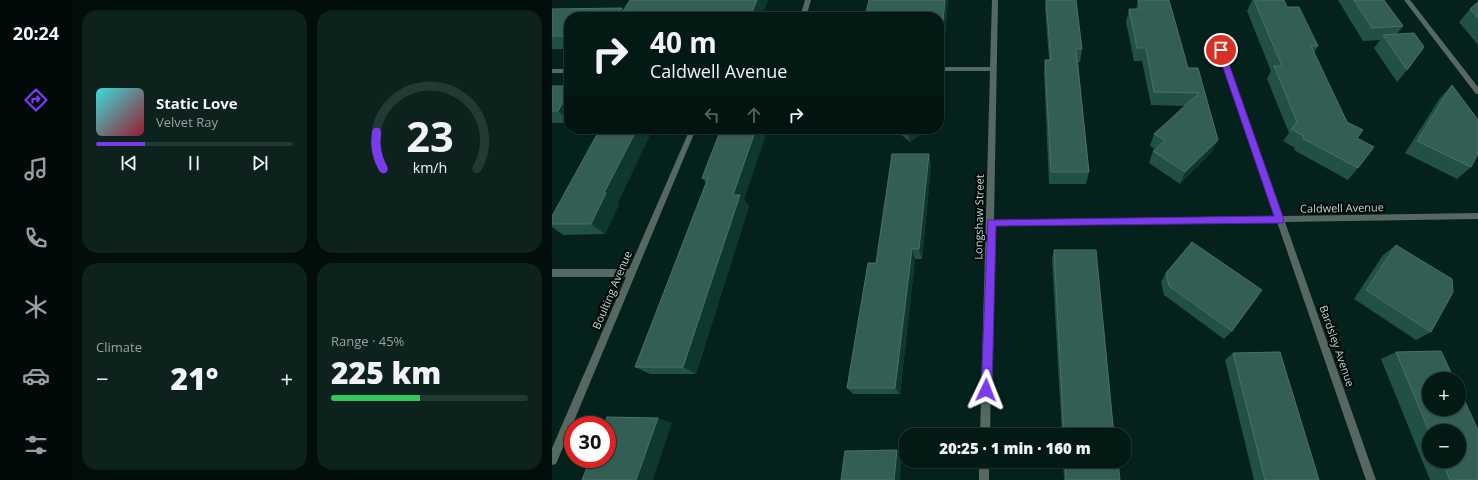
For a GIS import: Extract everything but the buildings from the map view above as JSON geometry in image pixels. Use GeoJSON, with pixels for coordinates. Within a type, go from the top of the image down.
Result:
{"type":"FeatureCollection","features":[{"type":"Feature","properties":{"kind":"street"},"geometry":{"type":"LineString","coordinates":[[804,12],[808,0]]}},
{"type":"Feature","properties":{"kind":"street","name":"Longshaw Street"},"geometry":{"type":"LineString","coordinates":[[985,428],[995,0]]}},
{"type":"Feature","properties":{"kind":"street"},"geometry":{"type":"LineString","coordinates":[[1407,0],[1478,92]]}},
{"type":"Feature","properties":{"kind":"street","name":"Bardsley Avenue"},"geometry":{"type":"LineString","coordinates":[[1216,36],[1371,480]]}},
{"type":"Feature","properties":{"kind":"street"},"geometry":{"type":"LineString","coordinates":[[944,69],[994,69]]}},
{"type":"Feature","properties":{"kind":"street"},"geometry":{"type":"LineString","coordinates":[[552,71],[564,71]]}},
{"type":"Feature","properties":{"kind":"street","name":"Boulting Avenue"},"geometry":{"type":"LineString","coordinates":[[552,460],[691,134]]}},
{"type":"Feature","properties":{"kind":"street","name":"Caldwell Avenue"},"geometry":{"type":"LineString","coordinates":[[991,223],[1478,216]]}},
{"type":"Feature","properties":{"kind":"street"},"geometry":{"type":"LineString","coordinates":[[552,274],[631,273]]}},
{"type":"Feature","properties":{"kind":"street"},"geometry":{"type":"LineString","coordinates":[[984,468],[984,480]]}},
{"type":"Feature","properties":{"kind":"route"},"geometry":{"type":"LineString","coordinates":[[986,390],[991,223],[1280,220],[1221,50]]}}]}
